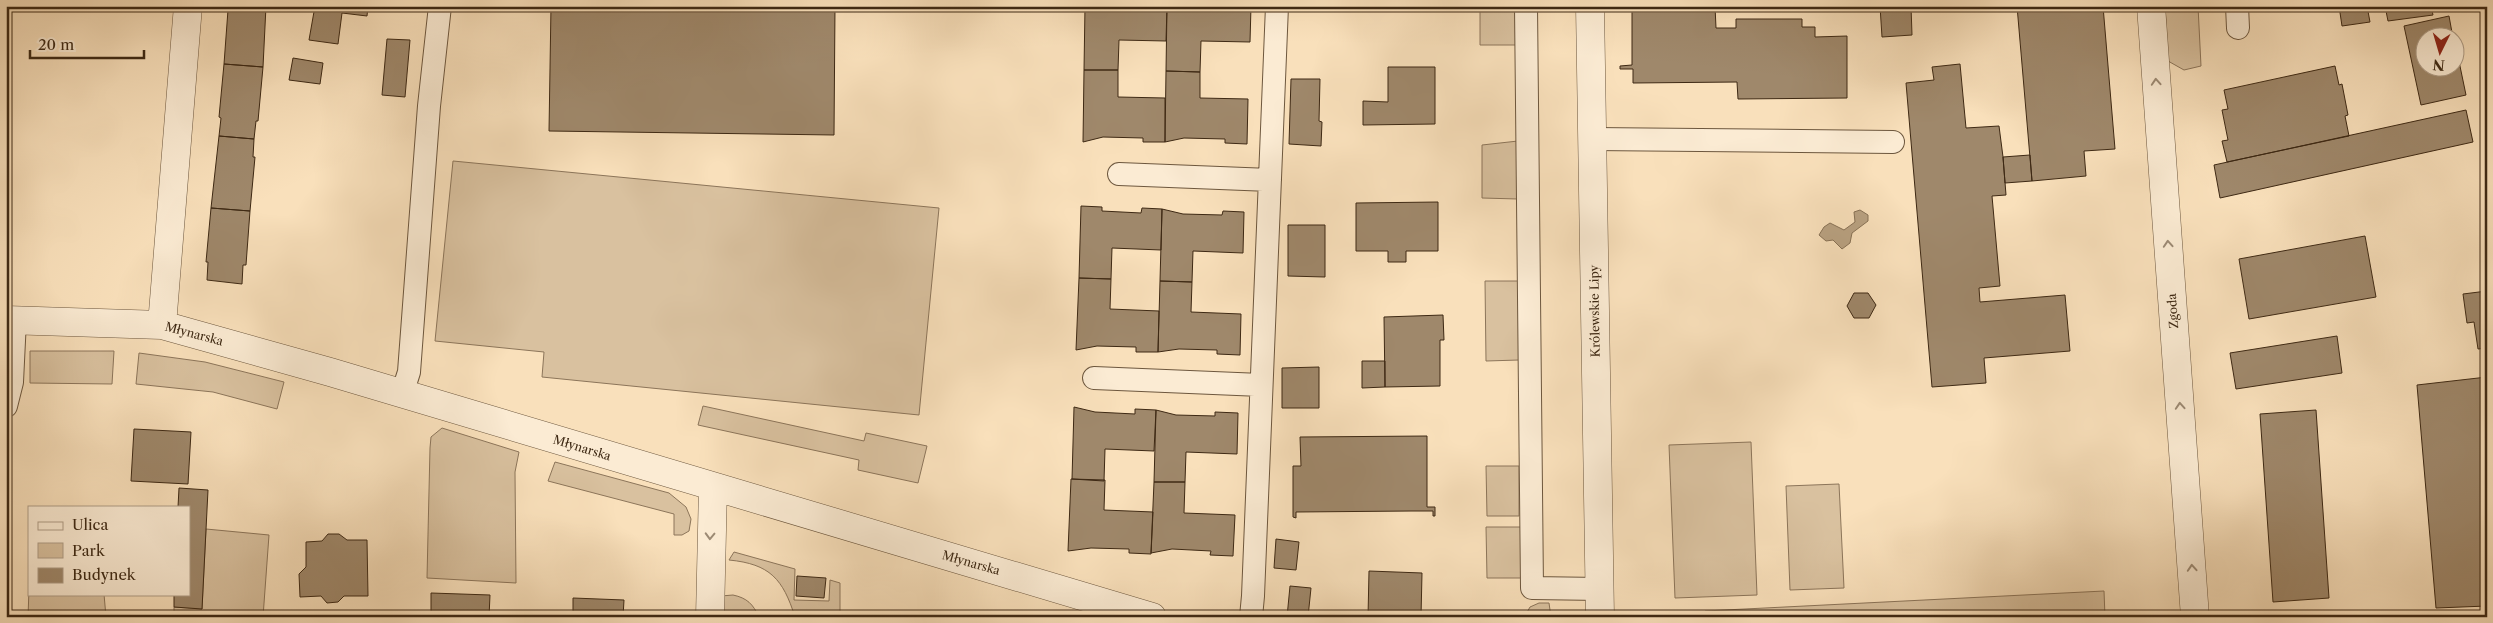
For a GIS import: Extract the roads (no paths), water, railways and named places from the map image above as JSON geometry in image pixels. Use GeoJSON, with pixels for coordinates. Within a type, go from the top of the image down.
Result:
{"type":"FeatureCollection","features":[{"type":"Feature","properties":{"kind":"street"},"geometry":{"type":"LineString","coordinates":[[162,325],[188,6]]}},
{"type":"Feature","properties":{"kind":"street","name":"Królewskie Lipy"},"geometry":{"type":"LineString","coordinates":[[1590,6],[1600,617]]}},
{"type":"Feature","properties":{"kind":"street","name":"Zgoda"},"geometry":{"type":"LineString","coordinates":[[2151,6],[2195,617]]}},
{"type":"Feature","properties":{"kind":"street","name":"Młynarska"},"geometry":{"type":"LineString","coordinates":[[10,320],[162,325],[402,394],[1152,617]]}},
{"type":"Feature","properties":{"kind":"street"},"geometry":{"type":"LineString","coordinates":[[710,617],[713,487]]}},
{"type":"Feature","properties":{"kind":"lane"},"geometry":{"type":"LineString","coordinates":[[402,394],[409,372],[429,106],[440,6]]}},
{"type":"Feature","properties":{"kind":"lane"},"geometry":{"type":"LineString","coordinates":[[1251,617],[1254,596],[1277,6]]}},
{"type":"Feature","properties":{"kind":"lane"},"geometry":{"type":"LineString","coordinates":[[1526,6],[1532,588],[1600,589]]}},
{"type":"Feature","properties":{"kind":"lane"},"geometry":{"type":"LineString","coordinates":[[1593,139],[1893,142]]}},
{"type":"Feature","properties":{"kind":"lane"},"geometry":{"type":"LineString","coordinates":[[1119,174],[1270,180]]}},
{"type":"Feature","properties":{"kind":"lane"},"geometry":{"type":"LineString","coordinates":[[6,406],[12,382],[10,320]]}},
{"type":"Feature","properties":{"kind":"lane"},"geometry":{"type":"LineString","coordinates":[[1094,378],[1261,386]]}}]}
